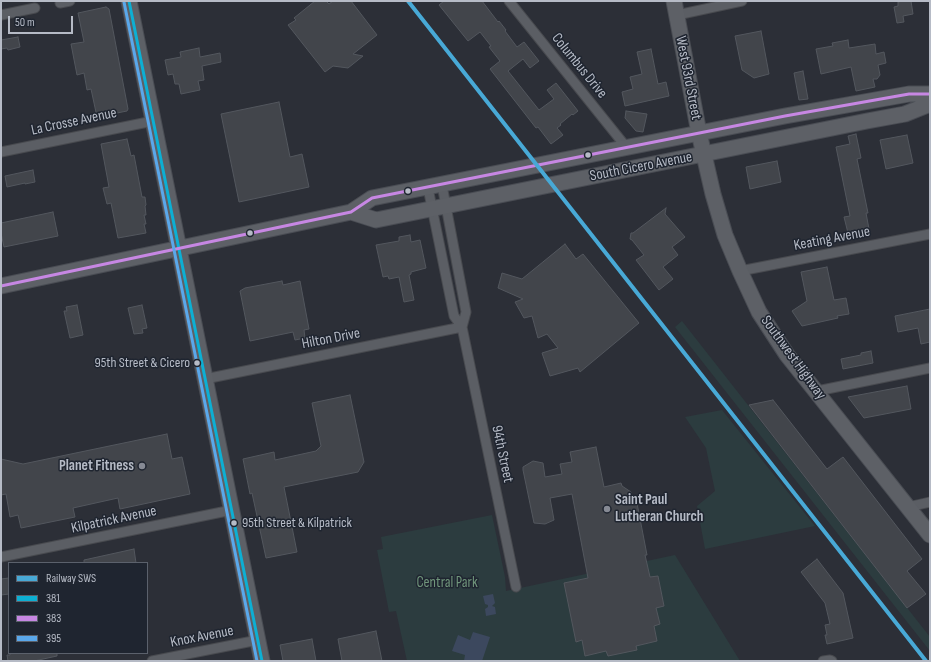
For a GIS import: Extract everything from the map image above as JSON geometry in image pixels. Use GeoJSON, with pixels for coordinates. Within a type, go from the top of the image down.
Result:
{"type":"FeatureCollection","features":[{"type":"Feature","properties":{"kind":"main road"},"geometry":{"type":"LineString","coordinates":[[129,1],[262,661]]}},
{"type":"Feature","properties":{"kind":"main road","name":"West 93rd Street"},"geometry":{"type":"LineString","coordinates":[[675,8],[703,155]]}},
{"type":"Feature","properties":{"kind":"main road","name":"South Cicero Avenue"},"geometry":{"type":"LineString","coordinates":[[1,286],[351,212],[372,198],[435,187],[699,133],[909,94],[930,94]]}},
{"type":"Feature","properties":{"kind":"main road","name":"South Cicero Avenue"},"geometry":{"type":"LineString","coordinates":[[351,212],[376,220],[905,114],[930,104]]}},
{"type":"Feature","properties":{"kind":"main road","name":"Southwest Highway"},"geometry":{"type":"LineString","coordinates":[[703,155],[725,234],[740,271],[762,316],[787,355],[930,535]]}},
{"type":"Feature","properties":{"kind":"street"},"geometry":{"type":"LineString","coordinates":[[60,3],[70,1]]}},
{"type":"Feature","properties":{"kind":"street","name":"Columbus Drive"},"geometry":{"type":"LineString","coordinates":[[509,1],[627,148]]}},
{"type":"Feature","properties":{"kind":"street"},"geometry":{"type":"LineString","coordinates":[[675,8],[742,1]]}},
{"type":"Feature","properties":{"kind":"street"},"geometry":{"type":"LineString","coordinates":[[1,15],[35,8]]}},
{"type":"Feature","properties":{"kind":"street","name":"La Crosse Avenue"},"geometry":{"type":"LineString","coordinates":[[1,152],[153,120]]}},
{"type":"Feature","properties":{"kind":"street","name":"94th Street"},"geometry":{"type":"LineString","coordinates":[[435,187],[454,316],[462,327],[516,587]]}},
{"type":"Feature","properties":{"kind":"street","name":"94th Street"},"geometry":{"type":"LineString","coordinates":[[435,187],[466,312],[462,327]]}},
{"type":"Feature","properties":{"kind":"street","name":"Keating Avenue"},"geometry":{"type":"LineString","coordinates":[[740,271],[930,234]]}},
{"type":"Feature","properties":{"kind":"street","name":"Hilton Drive"},"geometry":{"type":"LineString","coordinates":[[205,379],[462,327]]}},
{"type":"Feature","properties":{"kind":"street"},"geometry":{"type":"LineString","coordinates":[[817,391],[930,368]]}},
{"type":"Feature","properties":{"kind":"street"},"geometry":{"type":"LineString","coordinates":[[908,506],[930,502]]}},
{"type":"Feature","properties":{"kind":"street","name":"Kilpatrick Avenue"},"geometry":{"type":"LineString","coordinates":[[1,558],[232,510]]}},
{"type":"Feature","properties":{"kind":"street","name":"Knox Avenue"},"geometry":{"type":"LineString","coordinates":[[152,661],[258,640]]}},
{"type":"Feature","properties":{"kind":"green space"},"geometry":{"type":"Polygon","coordinates":[[[682,321],[930,637],[930,651],[675,327],[682,321]]]}},
{"type":"Feature","properties":{"kind":"green space"},"geometry":{"type":"Polygon","coordinates":[[[722,410],[815,526],[705,549],[697,506],[715,491],[706,448],[685,417],[722,410]]]}},
{"type":"Feature","properties":{"kind":"green space","name":"Central Park"},"geometry":{"type":"Polygon","coordinates":[[[492,515],[505,577],[506,591],[675,555],[740,661],[407,661],[396,611],[389,612],[377,550],[383,549],[381,537],[492,515]]]}},
{"type":"Feature","properties":{"kind":"water"},"geometry":{"type":"Polygon","coordinates":[[[493,594],[495,603],[492,606],[495,607],[496,614],[486,616],[485,609],[488,605],[485,604],[483,596],[493,594]]]}},
{"type":"Feature","properties":{"kind":"water"},"geometry":{"type":"Polygon","coordinates":[[[473,632],[490,637],[482,661],[464,661],[465,655],[452,651],[458,635],[470,640],[473,632]]]}},
{"type":"Feature","properties":{"kind":"building"},"geometry":{"type":"Polygon","coordinates":[[[315,1],[326,1],[329,4],[333,1],[351,1],[377,35],[353,54],[363,56],[348,68],[333,66],[325,72],[288,25],[296,20],[294,18],[315,1]]]}},
{"type":"Feature","properties":{"kind":"building"},"geometry":{"type":"Polygon","coordinates":[[[444,1],[482,1],[506,30],[505,31],[517,47],[524,42],[539,61],[530,68],[523,59],[508,71],[539,110],[554,99],[547,90],[556,83],[578,111],[573,115],[572,114],[557,128],[563,135],[551,144],[538,127],[536,128],[490,69],[500,61],[489,47],[491,46],[480,32],[468,41],[439,5],[444,1]]]}},
{"type":"Feature","properties":{"kind":"building"},"geometry":{"type":"Polygon","coordinates":[[[911,1],[913,14],[903,16],[904,22],[897,23],[894,7],[898,6],[898,2],[911,1]]]}},
{"type":"Feature","properties":{"kind":"building"},"geometry":{"type":"Polygon","coordinates":[[[106,7],[109,9],[128,109],[127,111],[97,117],[91,89],[87,90],[84,73],[77,75],[71,44],[84,42],[78,13],[106,7]]]}},
{"type":"Feature","properties":{"kind":"building"},"geometry":{"type":"Polygon","coordinates":[[[761,31],[769,74],[754,78],[742,70],[735,36],[761,31]]]}},
{"type":"Feature","properties":{"kind":"building"},"geometry":{"type":"Polygon","coordinates":[[[18,37],[20,47],[8,50],[7,48],[1,49],[1,40],[18,37]]]}},
{"type":"Feature","properties":{"kind":"building"},"geometry":{"type":"Polygon","coordinates":[[[848,40],[849,48],[875,44],[876,54],[884,52],[886,63],[878,65],[880,75],[877,79],[873,79],[875,87],[856,91],[851,67],[821,74],[816,49],[833,46],[832,43],[848,40]]]}},
{"type":"Feature","properties":{"kind":"building"},"geometry":{"type":"Polygon","coordinates":[[[199,48],[200,57],[220,53],[221,62],[202,66],[204,80],[198,81],[200,90],[181,94],[179,84],[175,84],[173,74],[168,75],[165,60],[181,57],[180,52],[199,48]]]}},
{"type":"Feature","properties":{"kind":"building"},"geometry":{"type":"Polygon","coordinates":[[[651,49],[658,84],[666,82],[669,96],[625,106],[622,92],[633,89],[630,77],[642,74],[637,52],[651,49]]]}},
{"type":"Feature","properties":{"kind":"building"},"geometry":{"type":"Polygon","coordinates":[[[803,71],[808,99],[799,100],[794,73],[803,71]]]}},
{"type":"Feature","properties":{"kind":"building"},"geometry":{"type":"Polygon","coordinates":[[[279,102],[290,157],[302,154],[309,187],[239,202],[221,114],[279,102]]]}},
{"type":"Feature","properties":{"kind":"building"},"geometry":{"type":"Polygon","coordinates":[[[626,111],[647,114],[643,132],[636,131],[625,118],[626,111]]]}},
{"type":"Feature","properties":{"kind":"building"},"geometry":{"type":"Polygon","coordinates":[[[856,134],[861,158],[857,159],[868,213],[866,213],[869,229],[848,233],[844,217],[850,216],[836,147],[850,144],[848,136],[856,134]]]}},
{"type":"Feature","properties":{"kind":"building"},"geometry":{"type":"Polygon","coordinates":[[[907,135],[913,163],[886,169],[880,140],[907,135]]]}},
{"type":"Feature","properties":{"kind":"building"},"geometry":{"type":"Polygon","coordinates":[[[127,139],[131,156],[134,155],[142,197],[145,197],[146,215],[144,215],[146,224],[144,224],[146,233],[118,238],[111,203],[107,204],[103,188],[109,187],[101,144],[127,139]]]}},
{"type":"Feature","properties":{"kind":"building"},"geometry":{"type":"Polygon","coordinates":[[[777,161],[781,182],[750,189],[746,167],[777,161]]]}},
{"type":"Feature","properties":{"kind":"building"},"geometry":{"type":"Polygon","coordinates":[[[33,170],[35,182],[7,187],[5,176],[33,170]]]}},
{"type":"Feature","properties":{"kind":"building"},"geometry":{"type":"Polygon","coordinates":[[[666,208],[665,214],[685,237],[672,247],[678,255],[663,267],[673,279],[659,290],[636,260],[644,255],[630,239],[631,233],[666,208]]]}},
{"type":"Feature","properties":{"kind":"building"},"geometry":{"type":"Polygon","coordinates":[[[53,212],[58,236],[4,247],[1,233],[1,223],[53,212]]]}},
{"type":"Feature","properties":{"kind":"building"},"geometry":{"type":"Polygon","coordinates":[[[410,235],[411,242],[420,240],[426,268],[411,272],[409,275],[414,300],[404,302],[399,277],[389,279],[388,276],[383,277],[376,245],[399,241],[399,237],[410,235]]]}},
{"type":"Feature","properties":{"kind":"building"},"geometry":{"type":"Polygon","coordinates":[[[565,244],[576,259],[583,254],[639,323],[580,372],[578,368],[550,376],[542,353],[558,348],[547,334],[538,338],[532,316],[524,318],[515,302],[523,299],[498,288],[502,273],[522,279],[565,244]]]}},
{"type":"Feature","properties":{"kind":"building"},"geometry":{"type":"Polygon","coordinates":[[[827,267],[834,300],[846,298],[849,314],[802,326],[792,311],[807,301],[801,272],[827,267]]]}},
{"type":"Feature","properties":{"kind":"building"},"geometry":{"type":"Polygon","coordinates":[[[282,281],[283,285],[300,281],[309,329],[304,330],[305,338],[295,340],[293,332],[250,341],[240,291],[245,288],[282,281]]]}},
{"type":"Feature","properties":{"kind":"building"},"geometry":{"type":"Polygon","coordinates":[[[77,305],[83,335],[70,338],[64,311],[67,311],[66,307],[77,305]]]}},
{"type":"Feature","properties":{"kind":"building"},"geometry":{"type":"Polygon","coordinates":[[[142,305],[147,328],[142,329],[143,333],[134,334],[128,308],[142,305]]]}},
{"type":"Feature","properties":{"kind":"building"},"geometry":{"type":"Polygon","coordinates":[[[930,309],[930,342],[921,344],[918,328],[898,332],[895,316],[930,309]]]}},
{"type":"Feature","properties":{"kind":"building"},"geometry":{"type":"Polygon","coordinates":[[[871,351],[873,363],[843,369],[841,359],[861,355],[861,353],[871,351]]]}},
{"type":"Feature","properties":{"kind":"building"},"geometry":{"type":"Polygon","coordinates":[[[907,386],[911,409],[864,418],[848,397],[907,386]]]}},
{"type":"Feature","properties":{"kind":"building"},"geometry":{"type":"Polygon","coordinates":[[[350,395],[364,462],[358,472],[284,487],[297,552],[266,558],[243,459],[274,452],[275,460],[316,451],[321,446],[312,403],[350,395]]]}},
{"type":"Feature","properties":{"kind":"building"},"geometry":{"type":"Polygon","coordinates":[[[773,400],[827,469],[843,457],[922,559],[907,571],[926,594],[907,608],[749,405],[773,400]]]}},
{"type":"Feature","properties":{"kind":"building"},"geometry":{"type":"Polygon","coordinates":[[[167,434],[172,459],[182,457],[190,494],[120,509],[118,498],[73,508],[75,517],[21,528],[18,515],[10,517],[6,494],[1,495],[1,459],[23,464],[167,434]]]}},
{"type":"Feature","properties":{"kind":"building"},"geometry":{"type":"Polygon","coordinates":[[[596,447],[604,487],[621,483],[622,486],[631,492],[632,496],[636,498],[650,577],[658,576],[664,606],[656,608],[660,624],[654,626],[657,641],[636,646],[637,650],[608,656],[606,651],[585,656],[582,640],[576,642],[564,583],[588,578],[572,494],[550,498],[554,520],[545,524],[534,523],[523,470],[523,467],[533,461],[543,463],[545,477],[562,474],[560,464],[572,462],[570,452],[596,447]]]}},
{"type":"Feature","properties":{"kind":"building"},"geometry":{"type":"Polygon","coordinates":[[[134,549],[136,562],[84,562],[84,560],[134,549]]]}},
{"type":"Feature","properties":{"kind":"building"},"geometry":{"type":"Polygon","coordinates":[[[817,559],[843,593],[853,638],[827,644],[825,625],[830,624],[825,603],[801,572],[817,559]]]}},
{"type":"Feature","properties":{"kind":"building"},"geometry":{"type":"Polygon","coordinates":[[[8,578],[8,594],[1,595],[1,579],[8,578]]]}},
{"type":"Feature","properties":{"kind":"building"},"geometry":{"type":"Polygon","coordinates":[[[376,631],[382,661],[342,661],[338,639],[376,631]]]}},
{"type":"Feature","properties":{"kind":"building"},"geometry":{"type":"Polygon","coordinates":[[[312,639],[316,661],[283,661],[280,645],[312,639]]]}},
{"type":"Feature","properties":{"kind":"building"},"geometry":{"type":"Polygon","coordinates":[[[57,654],[57,656],[34,661],[8,661],[7,655],[57,654]]]}},
{"type":"Feature","properties":{"kind":"rail line","name":"SWS"},"geometry":{"type":"LineString","coordinates":[[408,1],[926,661]]}},
{"type":"Feature","properties":{"kind":"transit line","name":"381"},"geometry":{"type":"LineString","coordinates":[[129,1],[262,661]]}},
{"type":"Feature","properties":{"kind":"transit line","name":"395"},"geometry":{"type":"LineString","coordinates":[[124,2],[257,661]]}},
{"type":"Feature","properties":{"kind":"transit line","name":"383"},"geometry":{"type":"LineString","coordinates":[[1,286],[351,212],[372,198],[785,116],[909,94],[930,94]]}},
{"type":"Feature","properties":{"kind":"place","name":"95th Street & Cicero"},"geometry":{"type":"Point","coordinates":[197,363]}},
{"type":"Feature","properties":{"kind":"place","name":"Planet Fitness"},"geometry":{"type":"Point","coordinates":[142,466]}},
{"type":"Feature","properties":{"kind":"place","name":"Saint Paul Lutheran Church"},"geometry":{"type":"Point","coordinates":[607,509]}},
{"type":"Feature","properties":{"kind":"place","name":"95th Street & Kilpatrick"},"geometry":{"type":"Point","coordinates":[234,523]}}]}
